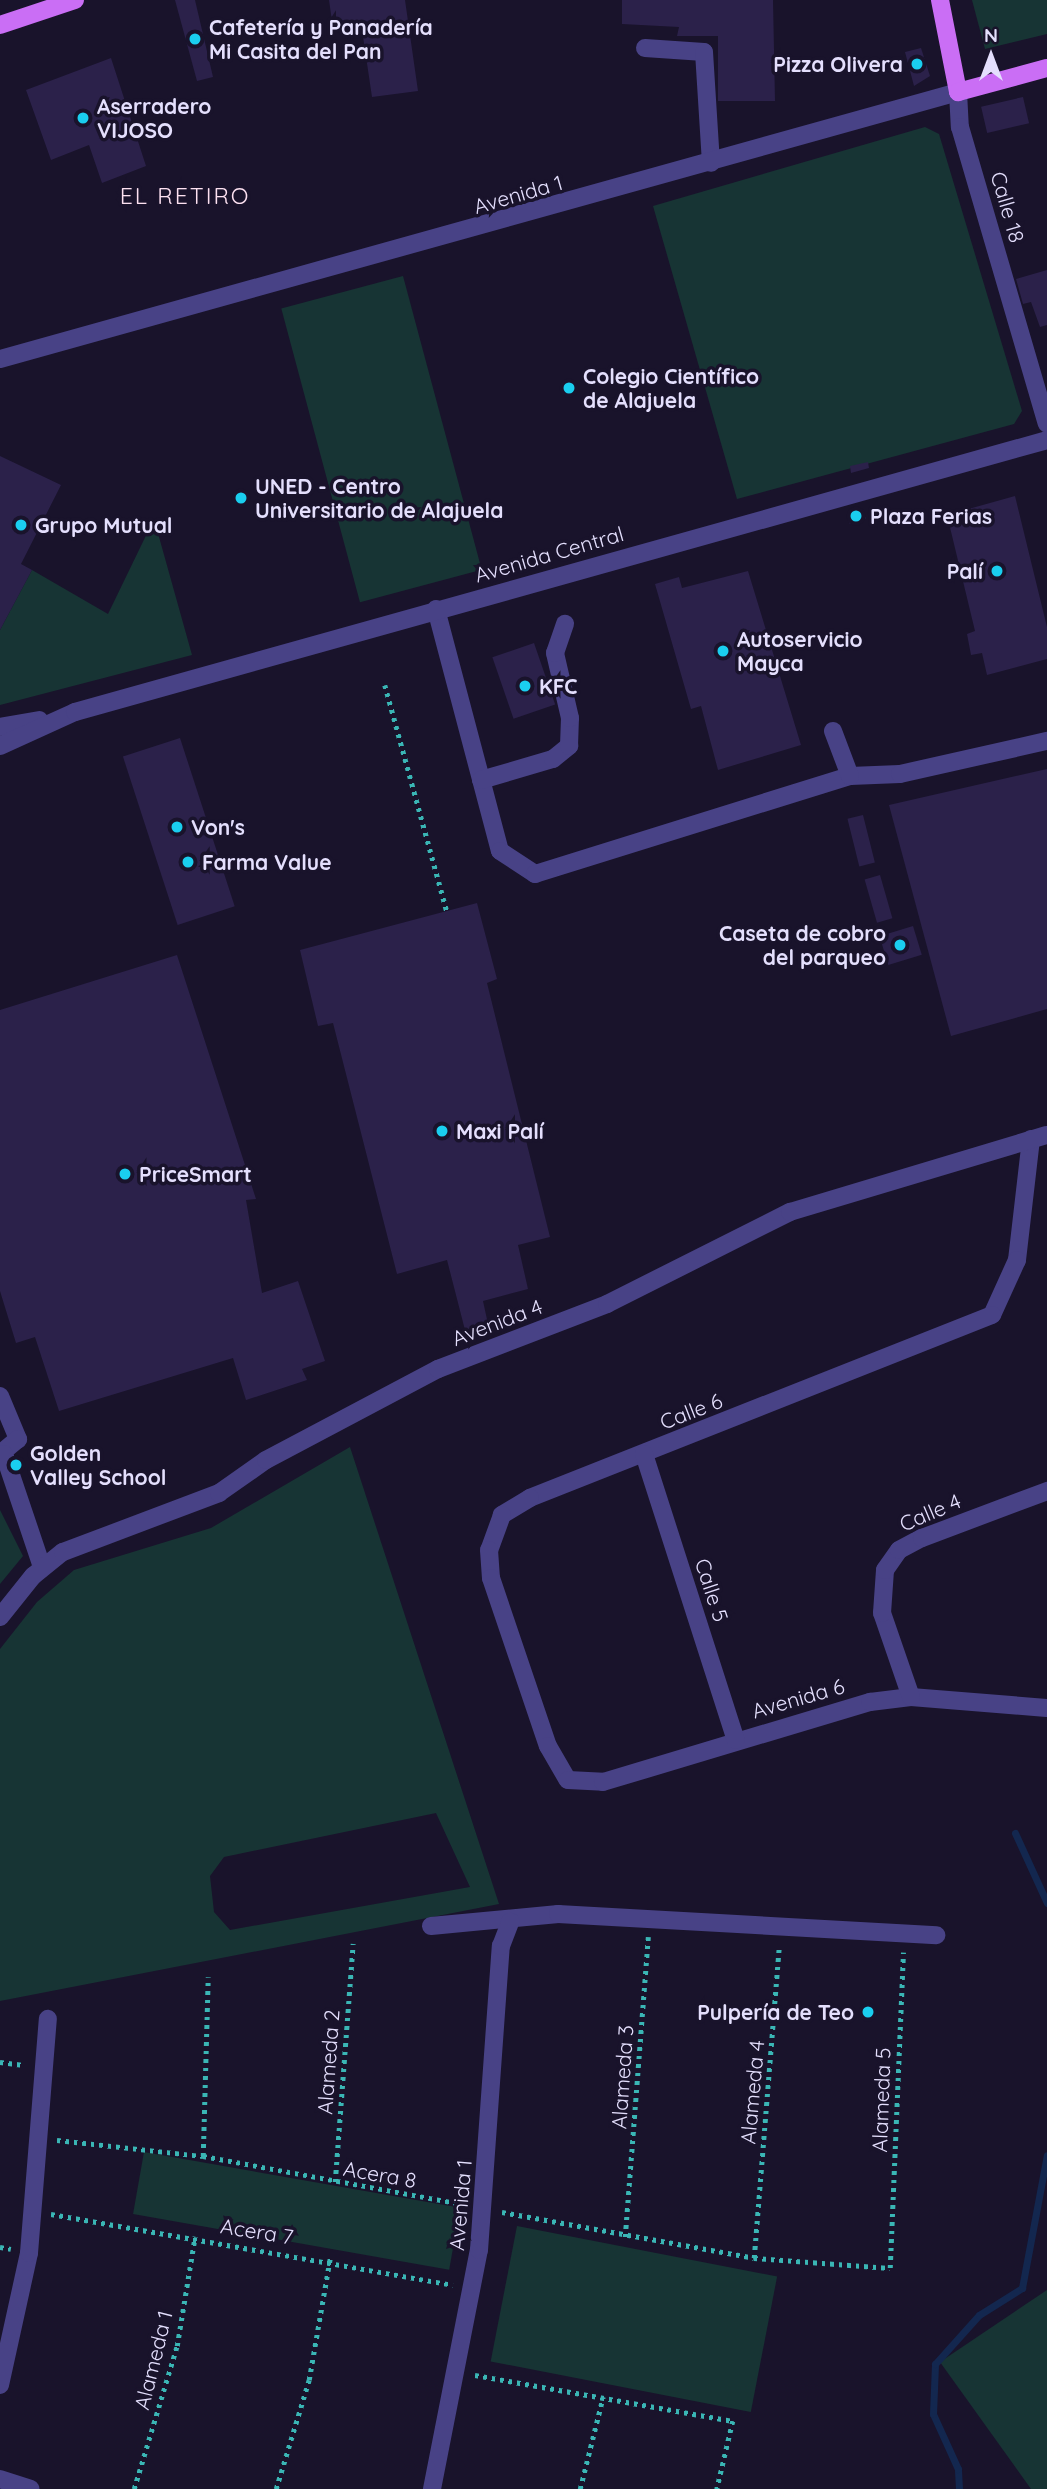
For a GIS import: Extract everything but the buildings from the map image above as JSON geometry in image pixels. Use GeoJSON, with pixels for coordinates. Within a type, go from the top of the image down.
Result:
{"type":"FeatureCollection","features":[{"type":"Feature","properties":{"kind":"main road"},"geometry":{"type":"LineString","coordinates":[[0,25],[75,0]]}},
{"type":"Feature","properties":{"kind":"main road","name":"Calle 18"},"geometry":{"type":"LineString","coordinates":[[940,0],[958,92]]}},
{"type":"Feature","properties":{"kind":"main road","name":"Avenida 1"},"geometry":{"type":"LineString","coordinates":[[958,92],[1047,68]]}},
{"type":"Feature","properties":{"kind":"street"},"geometry":{"type":"LineString","coordinates":[[645,48],[704,52],[711,163]]}},
{"type":"Feature","properties":{"kind":"street","name":"Avenida 1"},"geometry":{"type":"LineString","coordinates":[[0,359],[958,92]]}},
{"type":"Feature","properties":{"kind":"street","name":"Calle 18"},"geometry":{"type":"LineString","coordinates":[[958,92],[960,127],[1047,424]]}},
{"type":"Feature","properties":{"kind":"street","name":"Avenida Central"},"geometry":{"type":"LineString","coordinates":[[0,727],[63,716],[436,609],[1047,440]]}},
{"type":"Feature","properties":{"kind":"street"},"geometry":{"type":"LineString","coordinates":[[436,609],[500,851],[535,874],[850,776],[900,774],[1047,741]]}},
{"type":"Feature","properties":{"kind":"street"},"geometry":{"type":"LineString","coordinates":[[481,780],[554,759],[569,746],[570,718],[555,653],[565,624]]}},
{"type":"Feature","properties":{"kind":"street","name":"Avenida Central"},"geometry":{"type":"LineString","coordinates":[[0,748],[63,716]]}},
{"type":"Feature","properties":{"kind":"street"},"geometry":{"type":"LineString","coordinates":[[833,731],[850,776]]}},
{"type":"Feature","properties":{"kind":"street","name":"Calle 6"},"geometry":{"type":"LineString","coordinates":[[569,1780],[548,1746],[495,1591],[491,1541],[502,1515],[530,1498],[992,1315],[1017,1260],[1039,1137]]}},
{"type":"Feature","properties":{"kind":"street","name":"Avenida 4"},"geometry":{"type":"LineString","coordinates":[[0,1617],[42,1567],[72,1547],[197,1503],[386,1393],[607,1304],[757,1225],[1039,1137]]}},
{"type":"Feature","properties":{"kind":"street"},"geometry":{"type":"LineString","coordinates":[[0,1396],[18,1439],[2,1454],[42,1567]]}},
{"type":"Feature","properties":{"kind":"street","name":"Calle 5"},"geometry":{"type":"LineString","coordinates":[[644,1454],[736,1740]]}},
{"type":"Feature","properties":{"kind":"street","name":"Calle 4"},"geometry":{"type":"LineString","coordinates":[[911,1697],[882,1613],[885,1570],[899,1550],[922,1538],[1047,1492]]}},
{"type":"Feature","properties":{"kind":"street","name":"Avenida 6"},"geometry":{"type":"LineString","coordinates":[[569,1780],[603,1782],[870,1702],[911,1697],[1047,1709]]}},
{"type":"Feature","properties":{"kind":"street"},"geometry":{"type":"LineString","coordinates":[[431,1926],[510,1922],[558,1914],[936,1935]]}},
{"type":"Feature","properties":{"kind":"street","name":"Avenida 1"},"geometry":{"type":"LineString","coordinates":[[432,2489],[459,2372],[474,2289],[484,2208],[501,1945],[510,1922]]}},
{"type":"Feature","properties":{"kind":"street"},"geometry":{"type":"LineString","coordinates":[[0,2385],[14,2340],[34,2211],[48,2019]]}},
{"type":"Feature","properties":{"kind":"street"},"geometry":{"type":"LineString","coordinates":[[0,2479],[30,2489]]}},
{"type":"Feature","properties":{"kind":"path"},"geometry":{"type":"LineString","coordinates":[[385,685],[447,911]]}},
{"type":"Feature","properties":{"kind":"path","name":"Alameda 3"},"geometry":{"type":"LineString","coordinates":[[625,2237],[650,1919]]}},
{"type":"Feature","properties":{"kind":"path","name":"Alameda 4"},"geometry":{"type":"LineString","coordinates":[[754,2258],[780,1927]]}},
{"type":"Feature","properties":{"kind":"path","name":"Alameda 5"},"geometry":{"type":"LineString","coordinates":[[890,2268],[904,1934]]}},
{"type":"Feature","properties":{"kind":"path","name":"Alameda 2"},"geometry":{"type":"LineString","coordinates":[[335,2182],[352,1944]]}},
{"type":"Feature","properties":{"kind":"path"},"geometry":{"type":"LineString","coordinates":[[203,2156],[208,1978]]}},
{"type":"Feature","properties":{"kind":"path","name":"Acera 8"},"geometry":{"type":"LineString","coordinates":[[41,2138],[203,2156],[625,2237],[754,2258],[890,2268]]}},
{"type":"Feature","properties":{"kind":"path","name":"Acera 7"},"geometry":{"type":"LineString","coordinates":[[34,2211],[330,2259],[474,2289]]}},
{"type":"Feature","properties":{"kind":"path","name":"Alameda 1"},"geometry":{"type":"LineString","coordinates":[[134,2489],[177,2346],[195,2236]]}},
{"type":"Feature","properties":{"kind":"path"},"geometry":{"type":"LineString","coordinates":[[276,2489],[309,2380],[330,2259]]}},
{"type":"Feature","properties":{"kind":"path"},"geometry":{"type":"LineString","coordinates":[[459,2372],[733,2421],[717,2489]]}},
{"type":"Feature","properties":{"kind":"path"},"geometry":{"type":"LineString","coordinates":[[580,2489],[603,2397]]}},
{"type":"Feature","properties":{"kind":"green space"},"geometry":{"type":"Polygon","coordinates":[[[972,0],[1047,0],[1047,34],[985,49],[972,0]]]}},
{"type":"Feature","properties":{"kind":"green space"},"geometry":{"type":"Polygon","coordinates":[[[925,127],[939,134],[1022,411],[1014,424],[737,499],[653,206],[925,127]]]}},
{"type":"Feature","properties":{"kind":"green space"},"geometry":{"type":"Polygon","coordinates":[[[403,276],[482,570],[360,602],[281,309],[403,276]]]}},
{"type":"Feature","properties":{"kind":"green space"},"geometry":{"type":"Polygon","coordinates":[[[154,519],[192,655],[0,705],[0,630],[32,570],[108,614],[154,519]]]}},
{"type":"Feature","properties":{"kind":"green space"},"geometry":{"type":"Polygon","coordinates":[[[350,1447],[499,1904],[0,2001],[0,1649],[37,1602],[74,1570],[211,1528],[350,1447]],[[436,1813],[224,1857],[210,1876],[214,1912],[230,1930],[470,1887],[436,1813]]]}},
{"type":"Feature","properties":{"kind":"green space"},"geometry":{"type":"Polygon","coordinates":[[[0,1510],[23,1556],[0,1584],[0,1510]]]}},
{"type":"Feature","properties":{"kind":"green space"},"geometry":{"type":"Polygon","coordinates":[[[144,2152],[460,2208],[449,2270],[133,2214],[144,2152]]]}},
{"type":"Feature","properties":{"kind":"green space"},"geometry":{"type":"Polygon","coordinates":[[[517,2226],[777,2277],[751,2412],[491,2361],[517,2226]]]}},
{"type":"Feature","properties":{"kind":"green space"},"geometry":{"type":"Polygon","coordinates":[[[1047,2290],[1047,2489],[1031,2489],[940,2362],[1047,2290]]]}},
{"type":"Feature","properties":{"kind":"waterway"},"geometry":{"type":"LineString","coordinates":[[1015,1833],[1047,1903]]}},
{"type":"Feature","properties":{"kind":"waterway"},"geometry":{"type":"LineString","coordinates":[[959,2489],[958,2469],[933,2414],[935,2364],[979,2315],[1022,2288],[1047,2155]]}},
{"type":"Feature","properties":{"kind":"place","name":"Cafetería y Panadería Mi Casita del Pan"},"geometry":{"type":"Point","coordinates":[195,39]}},
{"type":"Feature","properties":{"kind":"place","name":"Pizza Olivera"},"geometry":{"type":"Point","coordinates":[917,64]}},
{"type":"Feature","properties":{"kind":"place","name":"Aserradero VIJOSO"},"geometry":{"type":"Point","coordinates":[83,118]}},
{"type":"Feature","properties":{"kind":"place","name":"Colegio Científico de Alajuela"},"geometry":{"type":"Point","coordinates":[569,388]}},
{"type":"Feature","properties":{"kind":"place","name":"UNED - Centro Universitario de Alajuela"},"geometry":{"type":"Point","coordinates":[241,498]}},
{"type":"Feature","properties":{"kind":"place","name":"Plaza Ferias"},"geometry":{"type":"Point","coordinates":[856,516]}},
{"type":"Feature","properties":{"kind":"place","name":"Grupo Mutual"},"geometry":{"type":"Point","coordinates":[21,525]}},
{"type":"Feature","properties":{"kind":"place","name":"Palí"},"geometry":{"type":"Point","coordinates":[997,571]}},
{"type":"Feature","properties":{"kind":"place","name":"Autoservicio Mayca"},"geometry":{"type":"Point","coordinates":[723,651]}},
{"type":"Feature","properties":{"kind":"place","name":"KFC"},"geometry":{"type":"Point","coordinates":[525,686]}},
{"type":"Feature","properties":{"kind":"place","name":"Von's"},"geometry":{"type":"Point","coordinates":[177,827]}},
{"type":"Feature","properties":{"kind":"place","name":"Farma Value"},"geometry":{"type":"Point","coordinates":[188,862]}},
{"type":"Feature","properties":{"kind":"place","name":"Caseta de cobro del parqueo"},"geometry":{"type":"Point","coordinates":[900,945]}},
{"type":"Feature","properties":{"kind":"place","name":"Maxi Palí"},"geometry":{"type":"Point","coordinates":[442,1131]}},
{"type":"Feature","properties":{"kind":"place","name":"PriceSmart"},"geometry":{"type":"Point","coordinates":[125,1174]}},
{"type":"Feature","properties":{"kind":"place","name":"Golden Valley School"},"geometry":{"type":"Point","coordinates":[16,1465]}},
{"type":"Feature","properties":{"kind":"place","name":"Pulpería de Teo"},"geometry":{"type":"Point","coordinates":[868,2012]}},
{"type":"Feature","properties":{"kind":"district","name":"EL RETIRO"},"geometry":{"type":"Point","coordinates":[185,196]}}]}
